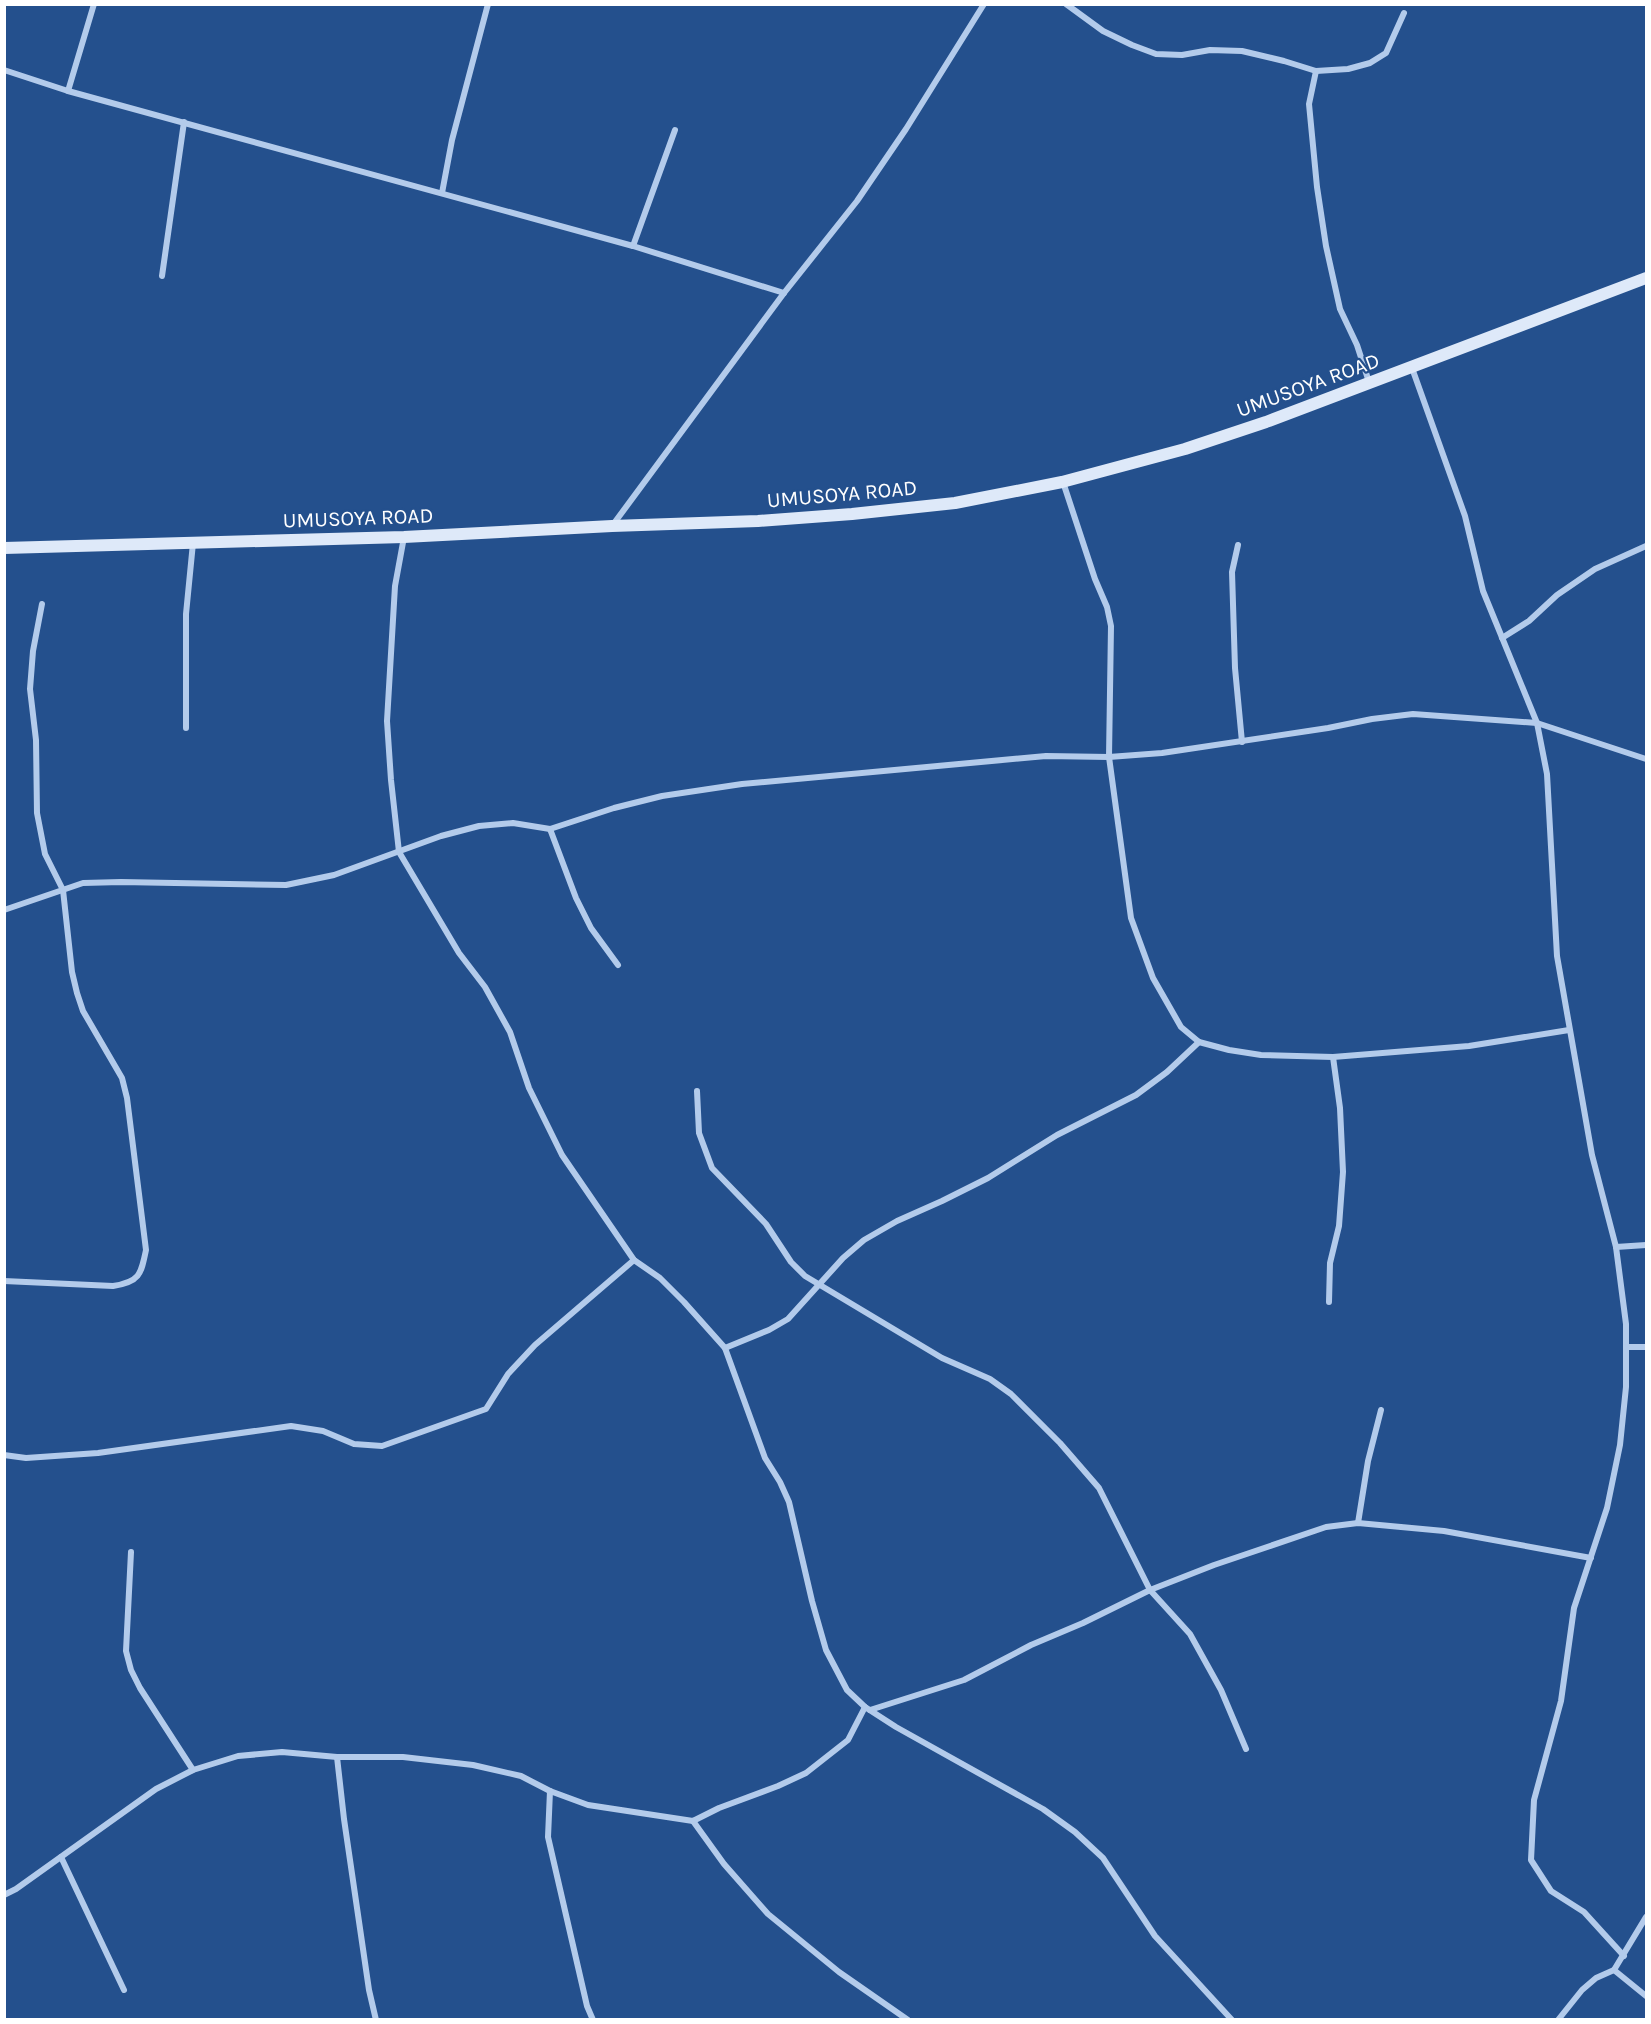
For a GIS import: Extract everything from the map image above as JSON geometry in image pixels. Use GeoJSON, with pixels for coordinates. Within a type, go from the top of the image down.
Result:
{"type":"FeatureCollection","features":[{"type":"Feature","properties":{"kind":"main road","name":"UMUSOYA ROAD"},"geometry":{"type":"LineString","coordinates":[[4,548],[404,537],[758,521],[956,503],[1062,482],[1185,449],[1412,368],[1647,278]]}},
{"type":"Feature","properties":{"kind":"street"},"geometry":{"type":"LineString","coordinates":[[68,91],[94,4]]}},
{"type":"Feature","properties":{"kind":"street"},"geometry":{"type":"LineString","coordinates":[[442,193],[452,140],[488,4]]}},
{"type":"Feature","properties":{"kind":"street"},"geometry":{"type":"LineString","coordinates":[[612,526],[784,293],[858,201],[984,4]]}},
{"type":"Feature","properties":{"kind":"street"},"geometry":{"type":"LineString","coordinates":[[1066,4],[1103,31],[1156,54],[1182,55],[1210,50],[1242,51],[1316,71],[1348,69],[1370,63],[1386,53],[1404,13]]}},
{"type":"Feature","properties":{"kind":"street"},"geometry":{"type":"LineString","coordinates":[[4,70],[68,91],[633,246],[784,293]]}},
{"type":"Feature","properties":{"kind":"street"},"geometry":{"type":"LineString","coordinates":[[1316,71],[1309,104],[1326,246],[1340,309],[1357,345],[1369,383]]}},
{"type":"Feature","properties":{"kind":"street"},"geometry":{"type":"LineString","coordinates":[[162,276],[184,122]]}},
{"type":"Feature","properties":{"kind":"street"},"geometry":{"type":"LineString","coordinates":[[633,246],[675,130]]}},
{"type":"Feature","properties":{"kind":"street"},"geometry":{"type":"LineString","coordinates":[[1412,368],[1465,516],[1483,591],[1537,723],[1547,774],[1557,956],[1592,1155],[1616,1247],[1626,1324],[1626,1387],[1620,1445],[1607,1508],[1574,1608],[1561,1701],[1534,1800],[1531,1860],[1551,1891],[1584,1912],[1624,1956]]}},
{"type":"Feature","properties":{"kind":"street"},"geometry":{"type":"LineString","coordinates":[[1062,482],[1095,579],[1107,607],[1111,626],[1109,757],[1131,918],[1153,978],[1181,1027],[1199,1042],[1229,1050],[1261,1055],[1333,1057],[1468,1046],[1569,1030]]}},
{"type":"Feature","properties":{"kind":"street"},"geometry":{"type":"LineString","coordinates":[[404,537],[395,586],[387,721],[399,852],[459,953],[485,987],[510,1032],[529,1088],[562,1155],[634,1260],[660,1278],[706,1324],[725,1348],[765,1458],[789,1502],[826,1650],[848,1690],[867,1708],[896,1727],[1043,1809],[1075,1832],[1103,1858],[1155,1936],[1232,2019]]}},
{"type":"Feature","properties":{"kind":"street"},"geometry":{"type":"LineString","coordinates":[[186,728],[186,614],[193,542]]}},
{"type":"Feature","properties":{"kind":"street"},"geometry":{"type":"LineString","coordinates":[[1238,545],[1232,572],[1235,668],[1242,742]]}},
{"type":"Feature","properties":{"kind":"street"},"geometry":{"type":"LineString","coordinates":[[1502,638],[1529,621],[1565,589],[1594,569],[1647,546]]}},
{"type":"Feature","properties":{"kind":"street"},"geometry":{"type":"LineString","coordinates":[[4,1281],[113,1286],[128,1284],[141,1272],[146,1250],[124,1088],[117,1066],[82,1011],[72,972],[63,890],[45,854],[37,813],[36,740],[30,689],[33,651],[42,604]]}},
{"type":"Feature","properties":{"kind":"street"},"geometry":{"type":"LineString","coordinates":[[4,910],[83,883],[286,885],[334,875],[441,836],[479,826],[513,824],[550,829],[623,805],[662,796],[742,784],[1035,757],[1109,757],[1162,753],[1329,728],[1372,718],[1413,714],[1537,723],[1647,759]]}},
{"type":"Feature","properties":{"kind":"street"},"geometry":{"type":"LineString","coordinates":[[550,829],[576,898],[591,928],[618,965]]}},
{"type":"Feature","properties":{"kind":"street"},"geometry":{"type":"LineString","coordinates":[[725,1348],[769,1330],[788,1319],[843,1258],[864,1239],[988,1178],[1057,1135],[1136,1095],[1167,1072],[1199,1042]]}},
{"type":"Feature","properties":{"kind":"street"},"geometry":{"type":"LineString","coordinates":[[1329,1302],[1330,1263],[1339,1226],[1343,1172],[1340,1108],[1333,1057]]}},
{"type":"Feature","properties":{"kind":"street"},"geometry":{"type":"LineString","coordinates":[[697,1091],[699,1133],[712,1168],[765,1224],[791,1262],[805,1276],[942,1358],[990,1379],[1011,1394],[1060,1443],[1099,1488],[1150,1590],[1190,1635],[1221,1690],[1246,1749]]}},
{"type":"Feature","properties":{"kind":"street"},"geometry":{"type":"LineString","coordinates":[[1616,1247],[1647,1245]]}},
{"type":"Feature","properties":{"kind":"street"},"geometry":{"type":"LineString","coordinates":[[4,1455],[26,1458],[98,1453],[291,1426],[323,1431],[354,1444],[368,1447],[382,1446],[486,1409],[508,1374],[535,1345],[634,1260]]}},
{"type":"Feature","properties":{"kind":"street"},"geometry":{"type":"LineString","coordinates":[[1626,1347],[1647,1347]]}},
{"type":"Feature","properties":{"kind":"street"},"geometry":{"type":"LineString","coordinates":[[1358,1523],[1368,1461],[1381,1410]]}},
{"type":"Feature","properties":{"kind":"street"},"geometry":{"type":"LineString","coordinates":[[4,1895],[156,1789],[193,1770],[238,1756],[282,1752],[337,1757],[403,1757],[472,1765],[521,1776],[550,1791],[588,1805],[693,1821],[719,1808],[806,1773],[848,1740],[867,1708],[964,1680],[1031,1645],[1083,1623],[1150,1590],[1326,1527],[1358,1523],[1444,1531],[1591,1558]]}},
{"type":"Feature","properties":{"kind":"street"},"geometry":{"type":"LineString","coordinates":[[131,1552],[126,1651],[131,1670],[140,1688],[193,1770]]}},
{"type":"Feature","properties":{"kind":"street"},"geometry":{"type":"LineString","coordinates":[[337,1757],[345,1831],[369,1990],[376,2019]]}},
{"type":"Feature","properties":{"kind":"street"},"geometry":{"type":"LineString","coordinates":[[550,1791],[548,1837],[587,2006],[593,2019]]}},
{"type":"Feature","properties":{"kind":"street"},"geometry":{"type":"LineString","coordinates":[[693,1821],[724,1864],[768,1914],[839,1972],[909,2019]]}},
{"type":"Feature","properties":{"kind":"street"},"geometry":{"type":"LineString","coordinates":[[61,1857],[124,1990]]}},
{"type":"Feature","properties":{"kind":"street"},"geometry":{"type":"LineString","coordinates":[[1558,2019],[1582,1990],[1596,1978],[1614,1970],[1647,1917]]}},
{"type":"Feature","properties":{"kind":"street"},"geometry":{"type":"LineString","coordinates":[[1614,1970],[1647,1996]]}}]}
